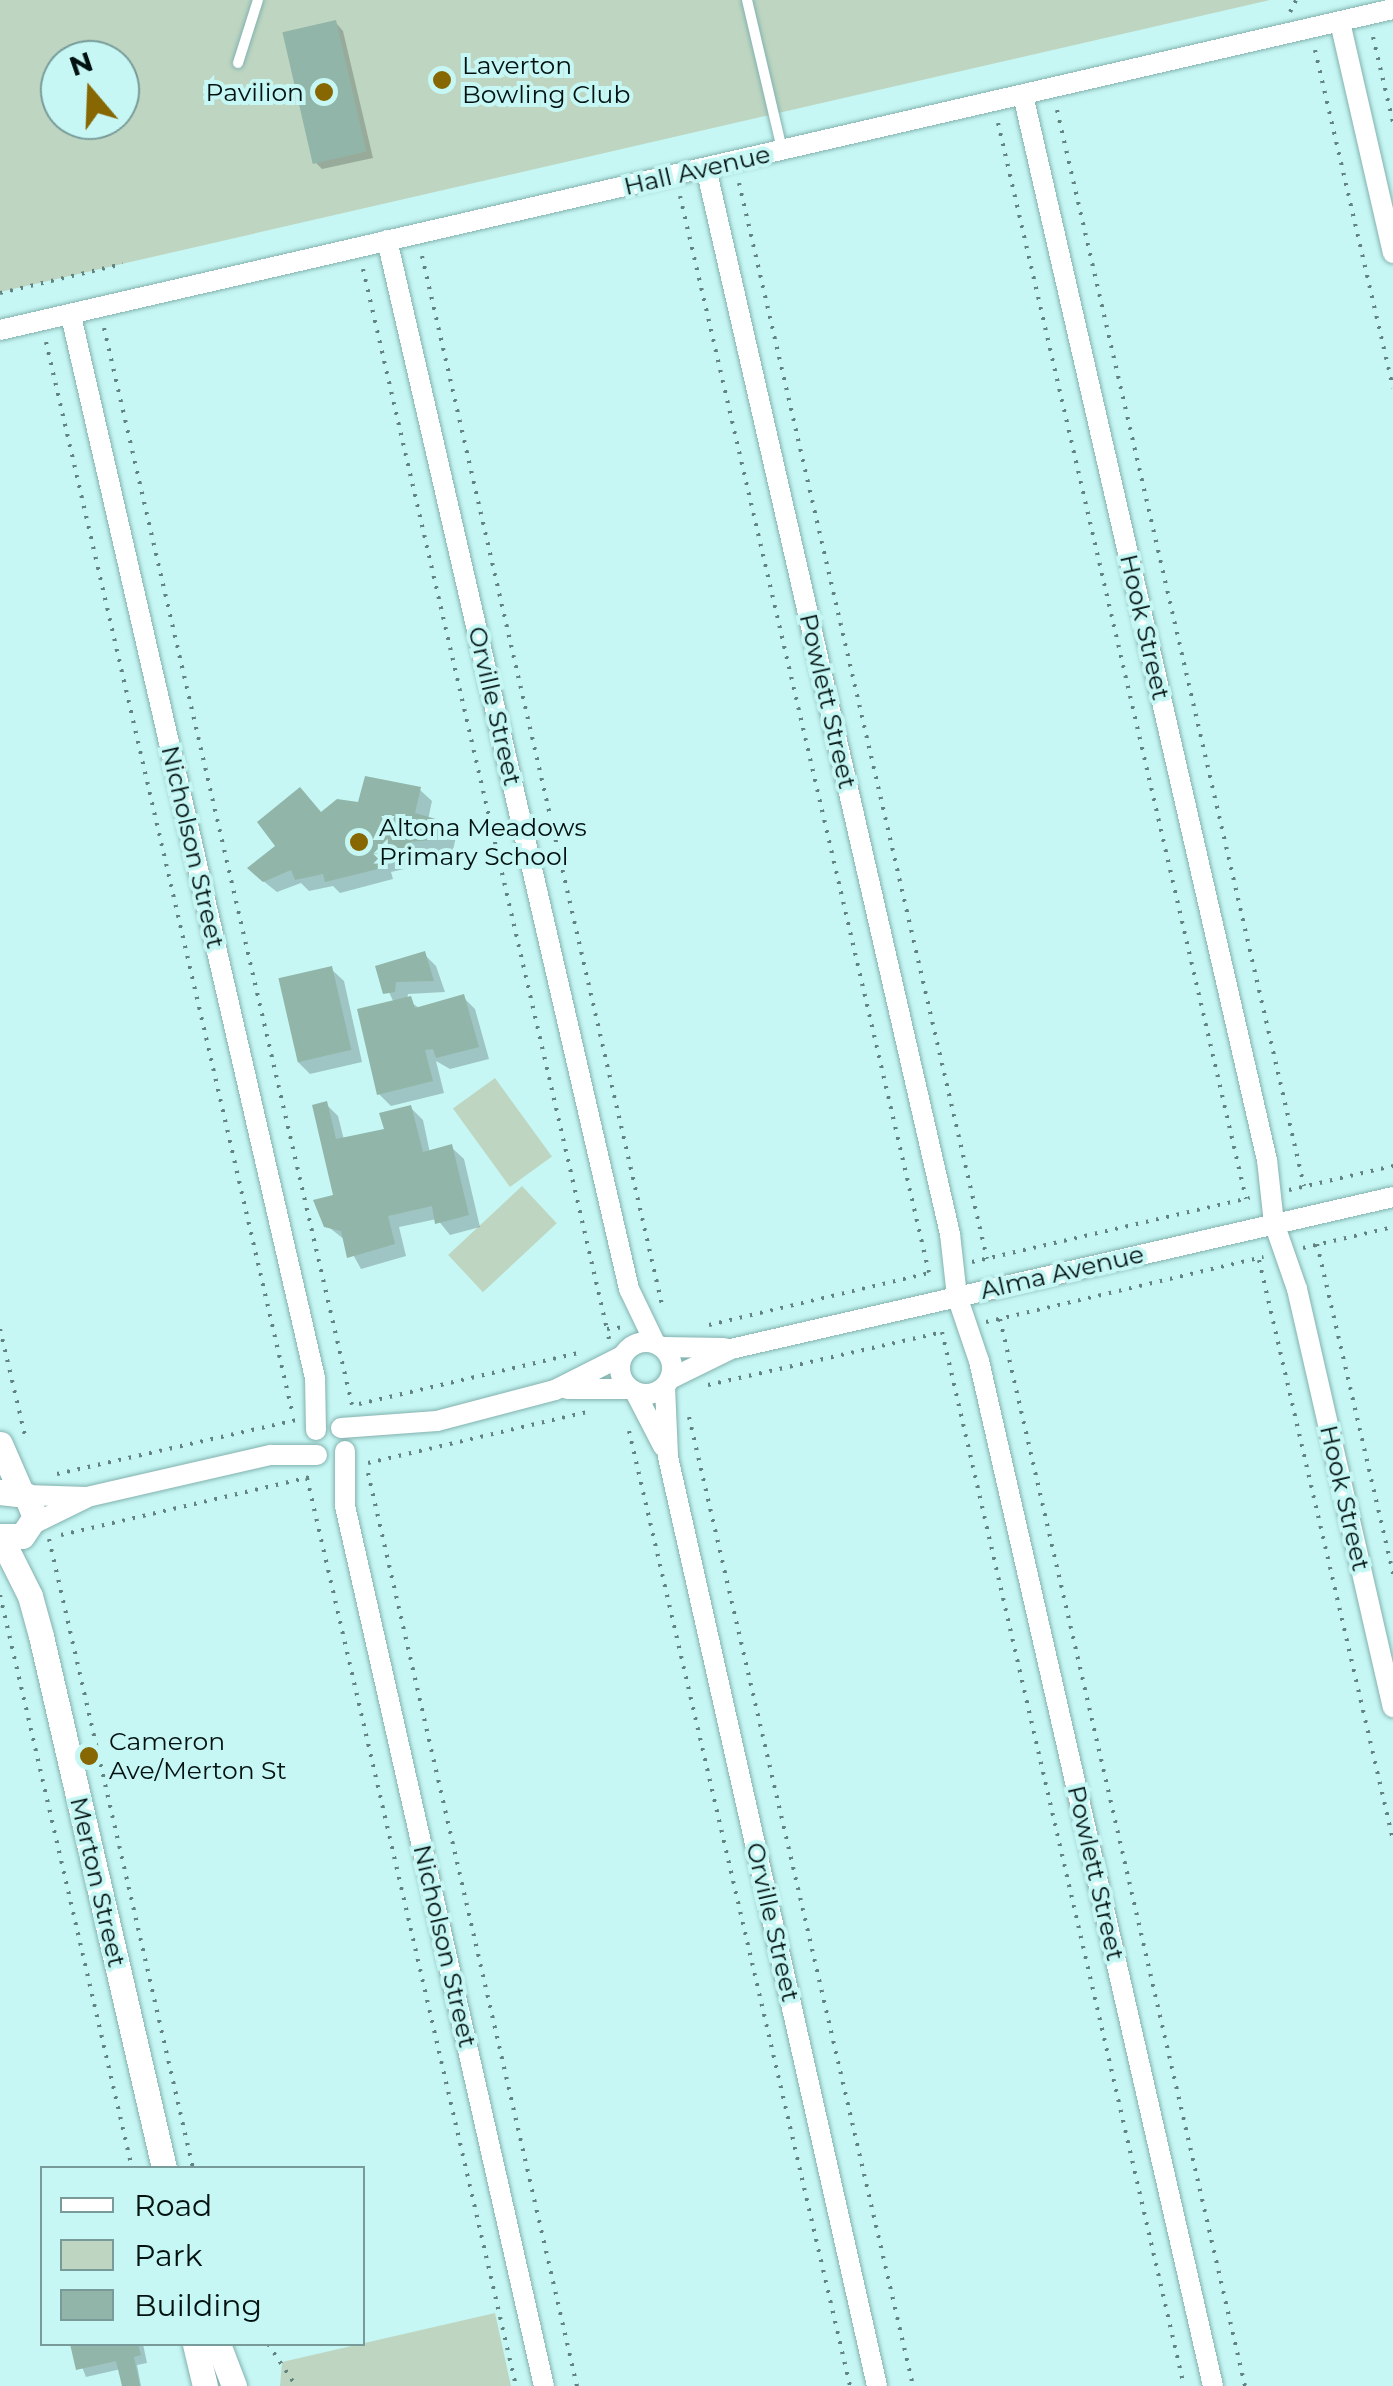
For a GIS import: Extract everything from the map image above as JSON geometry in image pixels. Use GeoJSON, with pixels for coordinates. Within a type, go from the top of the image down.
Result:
{"type":"FeatureCollection","features":[{"type":"Feature","properties":{"kind":"street","name":"Hall Avenue"},"geometry":{"type":"LineString","coordinates":[[0,330],[1393,10]]}},
{"type":"Feature","properties":{"kind":"street"},"geometry":{"type":"LineString","coordinates":[[1340,22],[1393,252]]}},
{"type":"Feature","properties":{"kind":"street","name":"Hook Street"},"geometry":{"type":"LineString","coordinates":[[1023,94],[1393,1706]]}},
{"type":"Feature","properties":{"kind":"street","name":"Powlett Street"},"geometry":{"type":"LineString","coordinates":[[706,168],[1213,2386]]}},
{"type":"Feature","properties":{"kind":"street","name":"Orville Street"},"geometry":{"type":"LineString","coordinates":[[387,240],[640,1341],[672,1362],[667,1383],[668,1457],[878,2386]]}},
{"type":"Feature","properties":{"kind":"street","name":"Nicholson Street"},"geometry":{"type":"LineString","coordinates":[[71,316],[544,2386]]}},
{"type":"Feature","properties":{"kind":"street","name":"Alma Avenue"},"geometry":{"type":"LineString","coordinates":[[31,1528],[87,1498],[271,1455],[331,1447],[390,1428],[555,1390],[633,1391],[667,1383],[731,1349],[1393,1196]]}},
{"type":"Feature","properties":{"kind":"street","name":"Orville Street"},"geometry":{"type":"LineString","coordinates":[[640,1341],[619,1370],[668,1457]]}},
{"type":"Feature","properties":{"kind":"street","name":"Alma Avenue"},"geometry":{"type":"LineString","coordinates":[[555,1390],[640,1341],[731,1349]]}},
{"type":"Feature","properties":{"kind":"street"},"geometry":{"type":"LineString","coordinates":[[0,1444],[16,1493]]}},
{"type":"Feature","properties":{"kind":"street","name":"Alma Avenue"},"geometry":{"type":"LineString","coordinates":[[16,1493],[87,1498]]}},
{"type":"Feature","properties":{"kind":"street","name":"Merton Street"},"geometry":{"type":"LineString","coordinates":[[16,1493],[35,1508],[30,1596]]}},
{"type":"Feature","properties":{"kind":"street"},"geometry":{"type":"LineString","coordinates":[[0,1536],[31,1528]]}},
{"type":"Feature","properties":{"kind":"street","name":"Merton Street"},"geometry":{"type":"LineString","coordinates":[[0,1536],[30,1596],[164,2166]]}},
{"type":"Feature","properties":{"kind":"street"},"geometry":{"type":"LineString","coordinates":[[204,2346],[205,2386]]}},
{"type":"Feature","properties":{"kind":"street"},"geometry":{"type":"LineString","coordinates":[[205,2346],[234,2386]]}},
{"type":"Feature","properties":{"kind":"lane"},"geometry":{"type":"LineString","coordinates":[[238,63],[258,0]]}},
{"type":"Feature","properties":{"kind":"lane"},"geometry":{"type":"LineString","coordinates":[[747,0],[782,150]]}},
{"type":"Feature","properties":{"kind":"path"},"geometry":{"type":"LineString","coordinates":[[1374,37],[1393,122]]}},
{"type":"Feature","properties":{"kind":"path"},"geometry":{"type":"LineString","coordinates":[[1315,50],[1393,388]]}},
{"type":"Feature","properties":{"kind":"path"},"geometry":{"type":"LineString","coordinates":[[1056,110],[1304,1186]]}},
{"type":"Feature","properties":{"kind":"path"},"geometry":{"type":"LineString","coordinates":[[998,123],[1246,1199]]}},
{"type":"Feature","properties":{"kind":"path"},"geometry":{"type":"LineString","coordinates":[[739,183],[987,1259]]}},
{"type":"Feature","properties":{"kind":"path"},"geometry":{"type":"LineString","coordinates":[[680,196],[929,1272]]}},
{"type":"Feature","properties":{"kind":"path"},"geometry":{"type":"LineString","coordinates":[[422,256],[666,1320],[640,1341],[606,1329]]}},
{"type":"Feature","properties":{"kind":"path"},"geometry":{"type":"LineString","coordinates":[[0,293],[123,264]]}},
{"type":"Feature","properties":{"kind":"path"},"geometry":{"type":"LineString","coordinates":[[364,269],[610,1346],[598,1349]]}},
{"type":"Feature","properties":{"kind":"path"},"geometry":{"type":"LineString","coordinates":[[104,328],[352,1406]]}},
{"type":"Feature","properties":{"kind":"path"},"geometry":{"type":"LineString","coordinates":[[46,342],[294,1420]]}},
{"type":"Feature","properties":{"kind":"path"},"geometry":{"type":"LineString","coordinates":[[707,1325],[1393,1166]]}},
{"type":"Feature","properties":{"kind":"path"},"geometry":{"type":"LineString","coordinates":[[1317,1244],[1393,1574]]}},
{"type":"Feature","properties":{"kind":"path"},"geometry":{"type":"LineString","coordinates":[[1258,1258],[1393,1840]]}},
{"type":"Feature","properties":{"kind":"path"},"geometry":{"type":"LineString","coordinates":[[1000,1318],[1245,2386]]}},
{"type":"Feature","properties":{"kind":"path"},"geometry":{"type":"LineString","coordinates":[[0,1329],[26,1444]]}},
{"type":"Feature","properties":{"kind":"path"},"geometry":{"type":"LineString","coordinates":[[942,1332],[1184,2386]]}},
{"type":"Feature","properties":{"kind":"path"},"geometry":{"type":"LineString","coordinates":[[686,1403],[912,2386]]}},
{"type":"Feature","properties":{"kind":"path"},"geometry":{"type":"LineString","coordinates":[[192,2166],[48,1538],[308,1478],[331,1447],[366,1464],[611,1407]]}},
{"type":"Feature","properties":{"kind":"path"},"geometry":{"type":"LineString","coordinates":[[626,1417],[850,2386]]}},
{"type":"Feature","properties":{"kind":"path"},"geometry":{"type":"LineString","coordinates":[[366,1464],[577,2386]]}},
{"type":"Feature","properties":{"kind":"path"},"geometry":{"type":"LineString","coordinates":[[308,1478],[516,2386]]}},
{"type":"Feature","properties":{"kind":"path"},"geometry":{"type":"LineString","coordinates":[[0,1595],[132,2166]]}},
{"type":"Feature","properties":{"kind":"path"},"geometry":{"type":"LineString","coordinates":[[269,2346],[296,2386]]}},
{"type":"Feature","properties":{"kind":"green space"},"geometry":{"type":"Polygon","coordinates":[[[0,0],[1270,0],[0,292],[0,0]]]}},
{"type":"Feature","properties":{"kind":"green space"},"geometry":{"type":"Polygon","coordinates":[[[495,1078],[552,1156],[510,1187],[453,1109],[495,1078]]]}},
{"type":"Feature","properties":{"kind":"green space"},"geometry":{"type":"Polygon","coordinates":[[[522,1186],[557,1223],[483,1292],[448,1255],[522,1186]]]}},
{"type":"Feature","properties":{"kind":"green space"},"geometry":{"type":"Polygon","coordinates":[[[495,2313],[511,2386],[280,2386],[282,2362],[365,2346],[495,2313]]]}},
{"type":"Feature","properties":{"kind":"building","name":"Pavilion"},"geometry":{"type":"Polygon","coordinates":[[[336,20],[366,152],[313,164],[282,32],[336,20]]]}},
{"type":"Feature","properties":{"kind":"building"},"geometry":{"type":"Polygon","coordinates":[[[365,776],[421,787],[415,813],[446,822],[441,839],[409,842],[412,853],[381,860],[382,868],[325,882],[323,874],[295,880],[291,870],[263,882],[247,868],[275,846],[257,822],[300,787],[321,812],[337,799],[358,802],[365,776]]]}},
{"type":"Feature","properties":{"kind":"building"},"geometry":{"type":"Polygon","coordinates":[[[425,951],[434,981],[396,982],[395,992],[383,994],[375,966],[425,951]]]}},
{"type":"Feature","properties":{"kind":"building"},"geometry":{"type":"Polygon","coordinates":[[[332,966],[351,1050],[298,1062],[278,978],[332,966]]]}},
{"type":"Feature","properties":{"kind":"building"},"geometry":{"type":"Polygon","coordinates":[[[464,994],[479,1047],[436,1058],[433,1049],[425,1050],[433,1081],[377,1095],[357,1009],[411,996],[415,1008],[464,994]]]}},
{"type":"Feature","properties":{"kind":"building"},"geometry":{"type":"Polygon","coordinates":[[[327,1101],[336,1139],[384,1129],[379,1113],[411,1105],[423,1152],[452,1144],[469,1215],[435,1224],[432,1206],[388,1216],[395,1244],[347,1258],[341,1231],[324,1227],[313,1200],[333,1195],[312,1105],[327,1101]]]}},
{"type":"Feature","properties":{"kind":"building"},"geometry":{"type":"Polygon","coordinates":[[[70,2346],[139,2346],[141,2355],[134,2357],[140,2386],[122,2386],[116,2361],[76,2370],[70,2346]]]}},
{"type":"Feature","properties":{"kind":"place","name":"Laverton Bowling Club"},"geometry":{"type":"Point","coordinates":[442,80]}},
{"type":"Feature","properties":{"kind":"place","name":"Pavilion"},"geometry":{"type":"Point","coordinates":[324,92]}},
{"type":"Feature","properties":{"kind":"place","name":"Altona Meadows Primary School"},"geometry":{"type":"Point","coordinates":[359,842]}},
{"type":"Feature","properties":{"kind":"place","name":"Cameron Ave/Merton St"},"geometry":{"type":"Point","coordinates":[89,1756]}}]}
